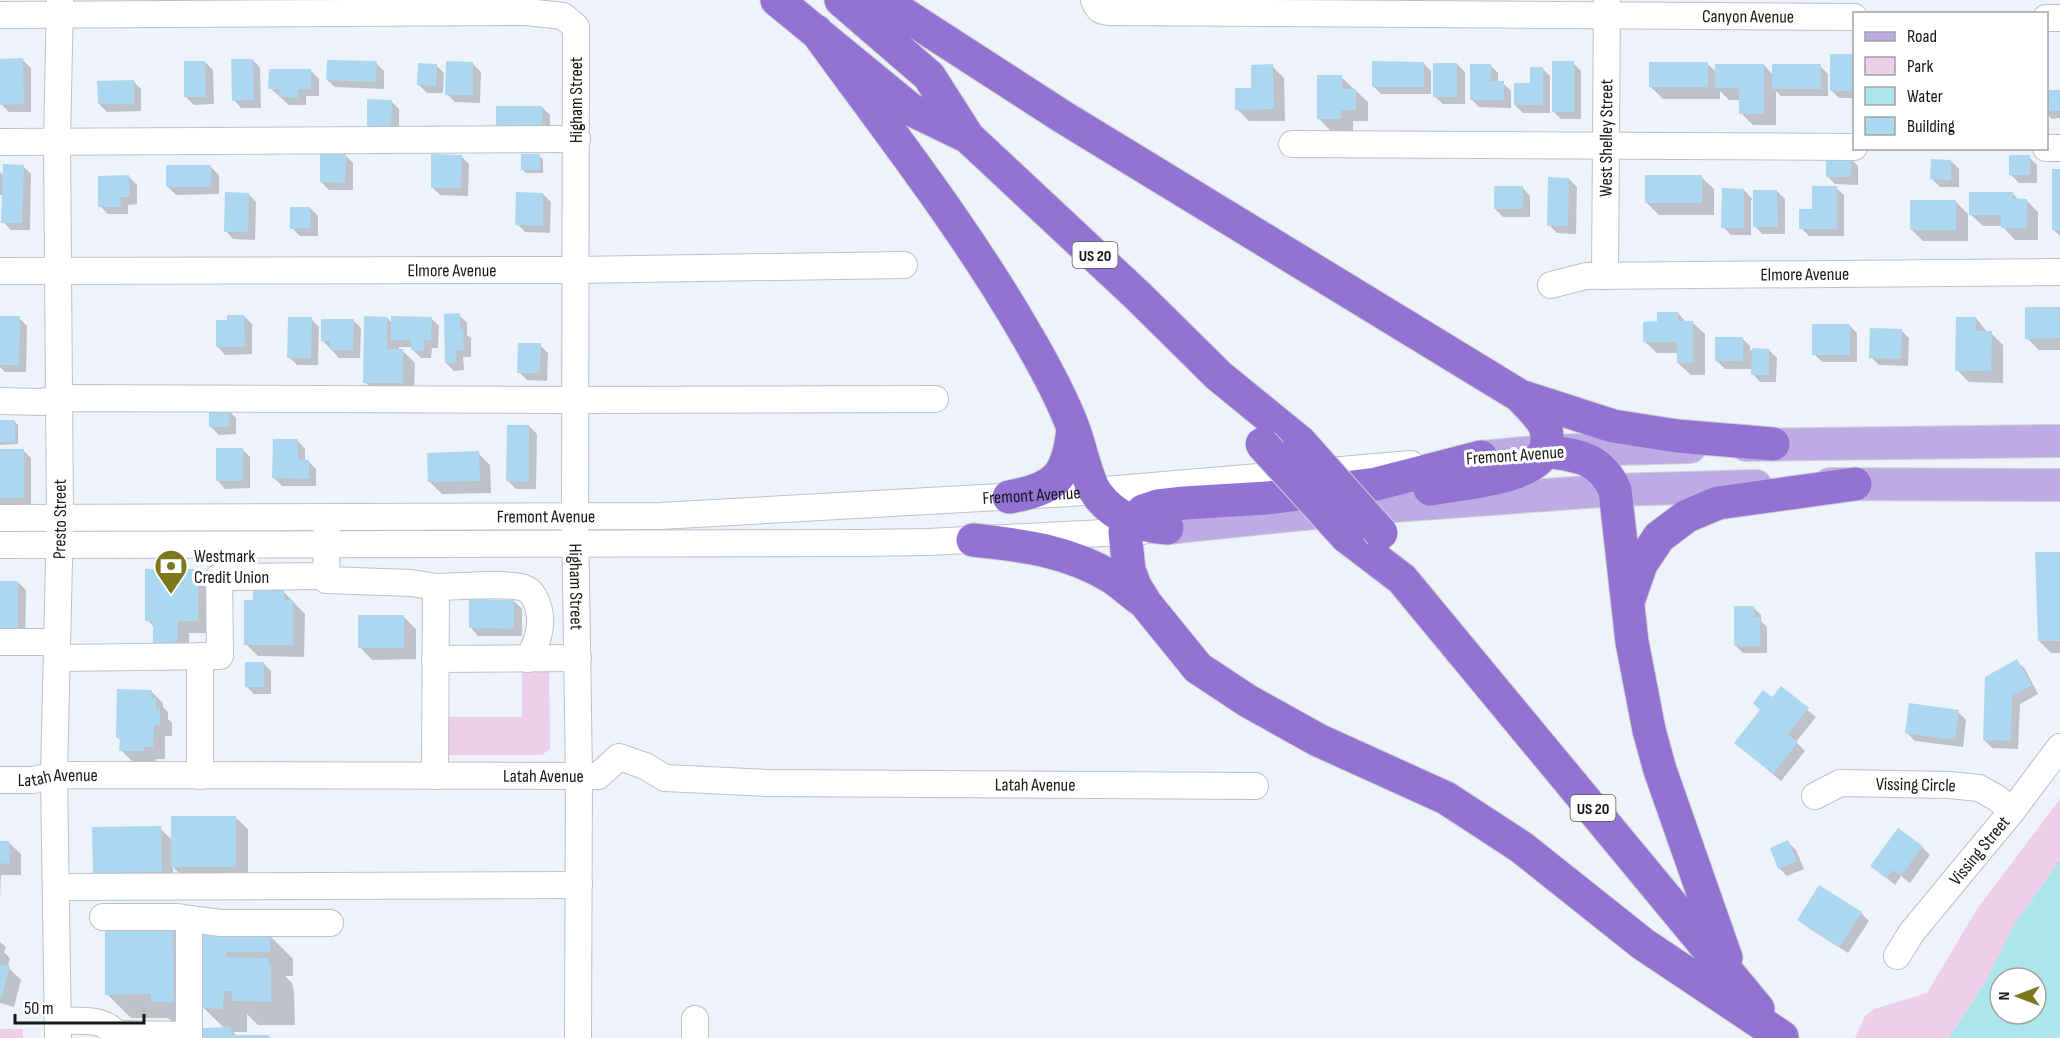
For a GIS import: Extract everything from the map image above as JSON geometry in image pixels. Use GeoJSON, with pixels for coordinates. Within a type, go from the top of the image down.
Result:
{"type":"FeatureCollection","features":[{"type":"Feature","properties":{"kind":"highway","name":"US 20"},"geometry":{"type":"LineString","coordinates":[[777,0],[910,109],[968,137]]}},
{"type":"Feature","properties":{"kind":"highway","name":"US 20"},"geometry":{"type":"LineString","coordinates":[[841,0],[929,76],[968,137],[1138,296],[1219,376],[1300,442],[1381,534],[1402,579]]}},
{"type":"Feature","properties":{"kind":"highway"},"geometry":{"type":"LineString","coordinates":[[882,0],[1063,117],[1520,396],[1613,426],[1677,436],[1773,444]]}},
{"type":"Feature","properties":{"kind":"highway"},"geometry":{"type":"LineString","coordinates":[[816,31],[940,198],[989,273],[1059,396],[1095,492],[1128,527],[1129,570],[1135,586],[1146,604],[1198,668],[1248,701],[1318,740],[1446,798],[1521,847],[1643,944],[1782,1038]]}},
{"type":"Feature","properties":{"kind":"highway","name":"US 20"},"geometry":{"type":"LineString","coordinates":[[1219,376],[1262,444],[1350,523],[1402,579],[1782,1038]]}},
{"type":"Feature","properties":{"kind":"highway"},"geometry":{"type":"LineString","coordinates":[[1350,523],[1433,488],[1493,480],[1536,461],[1546,451],[1547,435],[1543,422],[1520,396]]}},
{"type":"Feature","properties":{"kind":"highway"},"geometry":{"type":"LineString","coordinates":[[1010,497],[1032,493],[1059,476],[1071,450],[1073,429]]}},
{"type":"Feature","properties":{"kind":"highway"},"geometry":{"type":"LineString","coordinates":[[1546,451],[1575,456],[1595,463],[1608,475],[1615,490],[1632,642],[1649,730],[1660,770],[1733,978]]}},
{"type":"Feature","properties":{"kind":"highway"},"geometry":{"type":"LineString","coordinates":[[1128,527],[1143,512],[1158,506],[1184,502],[1267,498],[1376,484],[1481,457]]}},
{"type":"Feature","properties":{"kind":"highway"},"geometry":{"type":"LineString","coordinates":[[1627,603],[1641,564],[1659,537],[1687,516],[1718,503],[1855,484]]}},
{"type":"Feature","properties":{"kind":"highway"},"geometry":{"type":"LineString","coordinates":[[1128,527],[1167,528]]}},
{"type":"Feature","properties":{"kind":"highway"},"geometry":{"type":"LineString","coordinates":[[973,540],[1024,545],[1060,554],[1091,566],[1113,579],[1146,604]]}},
{"type":"Feature","properties":{"kind":"main road","name":"Fremont Avenue"},"geometry":{"type":"LineString","coordinates":[[1481,457],[1546,451],[1773,444],[2060,441]]}},
{"type":"Feature","properties":{"kind":"main road"},"geometry":{"type":"LineString","coordinates":[[1167,528],[1350,523],[1615,490],[1855,484],[2060,485]]}},
{"type":"Feature","properties":{"kind":"street","name":"Canyon Avenue"},"geometry":{"type":"LineString","coordinates":[[1098,6],[1607,8],[1853,16]]}},
{"type":"Feature","properties":{"kind":"street"},"geometry":{"type":"LineString","coordinates":[[0,15],[59,8]]}},
{"type":"Feature","properties":{"kind":"street","name":"Higham Street"},"geometry":{"type":"LineString","coordinates":[[59,8],[527,12],[563,16],[576,27],[574,518],[579,775],[578,1038]]}},
{"type":"Feature","properties":{"kind":"street","name":"Presto Street"},"geometry":{"type":"LineString","coordinates":[[58,1030],[54,775],[60,519],[57,142],[59,8]]}},
{"type":"Feature","properties":{"kind":"street","name":"West Shelley Street"},"geometry":{"type":"LineString","coordinates":[[1605,276],[1607,8]]}},
{"type":"Feature","properties":{"kind":"street"},"geometry":{"type":"LineString","coordinates":[[0,142],[577,139]]}},
{"type":"Feature","properties":{"kind":"street"},"geometry":{"type":"LineString","coordinates":[[1292,144],[1853,147]]}},
{"type":"Feature","properties":{"kind":"street","name":"Elmore Avenue"},"geometry":{"type":"LineString","coordinates":[[0,271],[574,270],[904,265]]}},
{"type":"Feature","properties":{"kind":"street","name":"Elmore Avenue"},"geometry":{"type":"LineString","coordinates":[[1551,285],[1586,276],[2060,272]]}},
{"type":"Feature","properties":{"kind":"street"},"geometry":{"type":"LineString","coordinates":[[0,401],[42,402],[59,398],[935,399]]}},
{"type":"Feature","properties":{"kind":"street","name":"Fremont Avenue"},"geometry":{"type":"LineString","coordinates":[[0,518],[660,516],[1095,492],[1481,457]]}},
{"type":"Feature","properties":{"kind":"street"},"geometry":{"type":"LineString","coordinates":[[327,518],[326,580],[411,583],[436,587],[510,586],[524,588],[530,592],[537,604],[540,616],[536,646],[528,659]]}},
{"type":"Feature","properties":{"kind":"street","name":"Fremont Avenue"},"geometry":{"type":"LineString","coordinates":[[0,545],[860,543],[973,540],[1128,527]]}},
{"type":"Feature","properties":{"kind":"street"},"geometry":{"type":"LineString","coordinates":[[0,642],[56,650],[220,656],[219,577],[326,576]]}},
{"type":"Feature","properties":{"kind":"street"},"geometry":{"type":"LineString","coordinates":[[435,776],[436,587]]}},
{"type":"Feature","properties":{"kind":"street"},"geometry":{"type":"LineString","coordinates":[[200,656],[200,776]]}},
{"type":"Feature","properties":{"kind":"street"},"geometry":{"type":"LineString","coordinates":[[435,659],[578,658]]}},
{"type":"Feature","properties":{"kind":"street","name":"Vissing Street"},"geometry":{"type":"LineString","coordinates":[[1897,956],[1925,915],[2012,811],[2060,747]]}},
{"type":"Feature","properties":{"kind":"street","name":"Latah Avenue"},"geometry":{"type":"LineString","coordinates":[[0,780],[33,780],[54,775],[598,776],[619,757],[645,766],[665,778],[767,783],[1255,786]]}},
{"type":"Feature","properties":{"kind":"street","name":"Vissing Circle"},"geometry":{"type":"LineString","coordinates":[[1815,796],[1840,783],[1949,785],[1979,788],[1997,798],[2012,811]]}},
{"type":"Feature","properties":{"kind":"street"},"geometry":{"type":"LineString","coordinates":[[56,887],[579,885]]}},
{"type":"Feature","properties":{"kind":"street"},"geometry":{"type":"LineString","coordinates":[[103,917],[178,917],[221,923],[330,923]]}},
{"type":"Feature","properties":{"kind":"street"},"geometry":{"type":"LineString","coordinates":[[58,1030],[85,1020],[111,1028],[115,1036],[189,1036],[189,919]]}},
{"type":"Feature","properties":{"kind":"green space"},"geometry":{"type":"Polygon","coordinates":[[[522,669],[549,669],[550,749],[542,755],[446,755],[446,717],[522,717],[522,669]]]}},
{"type":"Feature","properties":{"kind":"green space"},"geometry":{"type":"Polygon","coordinates":[[[2060,799],[2060,860],[2014,925],[1994,966],[1988,966],[1987,979],[1949,1038],[1855,1038],[1865,1016],[1874,1009],[1927,993],[1977,909],[2060,799]]]}},
{"type":"Feature","properties":{"kind":"green space"},"geometry":{"type":"Polygon","coordinates":[[[0,1029],[23,1029],[23,1038],[0,1038],[0,1029]]]}},
{"type":"Feature","properties":{"kind":"water"},"geometry":{"type":"Polygon","coordinates":[[[2060,860],[2060,1038],[1949,1038],[1988,977],[1988,1026],[2048,1026],[2048,966],[1994,966],[2014,925],[2060,860]]]}},
{"type":"Feature","properties":{"kind":"building"},"geometry":{"type":"Polygon","coordinates":[[[1830,54],[1853,54],[1853,104],[1852,91],[1830,91],[1830,54]]]}},
{"type":"Feature","properties":{"kind":"building"},"geometry":{"type":"Polygon","coordinates":[[[23,58],[24,104],[0,105],[0,59],[23,58]]]}},
{"type":"Feature","properties":{"kind":"building"},"geometry":{"type":"Polygon","coordinates":[[[231,59],[253,59],[254,100],[232,101],[231,59]]]}},
{"type":"Feature","properties":{"kind":"building"},"geometry":{"type":"Polygon","coordinates":[[[327,60],[377,61],[376,82],[326,80],[327,60]]]}},
{"type":"Feature","properties":{"kind":"building"},"geometry":{"type":"Polygon","coordinates":[[[184,61],[205,61],[206,97],[184,97],[184,61]]]}},
{"type":"Feature","properties":{"kind":"building"},"geometry":{"type":"Polygon","coordinates":[[[446,61],[473,62],[473,95],[445,95],[446,61]]]}},
{"type":"Feature","properties":{"kind":"building"},"geometry":{"type":"Polygon","coordinates":[[[1372,61],[1424,62],[1424,87],[1372,87],[1372,61]]]}},
{"type":"Feature","properties":{"kind":"building"},"geometry":{"type":"Polygon","coordinates":[[[1552,61],[1574,61],[1574,112],[1552,112],[1552,61]]]}},
{"type":"Feature","properties":{"kind":"building"},"geometry":{"type":"Polygon","coordinates":[[[1649,62],[1708,62],[1708,87],[1649,87],[1649,62]]]}},
{"type":"Feature","properties":{"kind":"building"},"geometry":{"type":"Polygon","coordinates":[[[418,63],[437,64],[436,86],[417,85],[418,63]]]}},
{"type":"Feature","properties":{"kind":"building"},"geometry":{"type":"Polygon","coordinates":[[[1433,63],[1457,63],[1457,97],[1433,97],[1433,63]]]}},
{"type":"Feature","properties":{"kind":"building"},"geometry":{"type":"Polygon","coordinates":[[[1273,64],[1274,109],[1235,110],[1235,88],[1251,88],[1251,65],[1273,64]]]}},
{"type":"Feature","properties":{"kind":"building"},"geometry":{"type":"Polygon","coordinates":[[[1470,64],[1491,64],[1491,81],[1504,81],[1504,100],[1470,100],[1470,64]]]}},
{"type":"Feature","properties":{"kind":"building"},"geometry":{"type":"Polygon","coordinates":[[[1715,64],[1764,64],[1764,114],[1739,114],[1739,88],[1715,88],[1715,64]]]}},
{"type":"Feature","properties":{"kind":"building"},"geometry":{"type":"Polygon","coordinates":[[[1772,64],[1821,64],[1821,89],[1772,89],[1772,64]]]}},
{"type":"Feature","properties":{"kind":"building"},"geometry":{"type":"Polygon","coordinates":[[[1530,67],[1543,67],[1543,105],[1514,105],[1514,83],[1530,83],[1530,67]]]}},
{"type":"Feature","properties":{"kind":"building"},"geometry":{"type":"Polygon","coordinates":[[[269,69],[311,69],[311,89],[298,89],[298,98],[279,97],[279,89],[268,89],[269,69]]]}},
{"type":"Feature","properties":{"kind":"building"},"geometry":{"type":"Polygon","coordinates":[[[1317,75],[1342,75],[1342,89],[1356,89],[1356,110],[1341,110],[1341,119],[1317,119],[1317,75]]]}},
{"type":"Feature","properties":{"kind":"building"},"geometry":{"type":"Polygon","coordinates":[[[134,80],[134,104],[98,104],[97,81],[134,80]]]}},
{"type":"Feature","properties":{"kind":"building"},"geometry":{"type":"Polygon","coordinates":[[[2048,90],[2060,90],[2060,111],[2048,111],[2048,90]]]}},
{"type":"Feature","properties":{"kind":"building"},"geometry":{"type":"Polygon","coordinates":[[[367,99],[392,100],[391,131],[367,131],[367,99]]]}},
{"type":"Feature","properties":{"kind":"building"},"geometry":{"type":"Polygon","coordinates":[[[496,106],[542,106],[543,133],[496,134],[496,106]]]}},
{"type":"Feature","properties":{"kind":"building"},"geometry":{"type":"Polygon","coordinates":[[[320,153],[346,154],[345,183],[320,182],[320,153]]]}},
{"type":"Feature","properties":{"kind":"building"},"geometry":{"type":"Polygon","coordinates":[[[431,154],[462,155],[461,188],[431,188],[431,154]]]}},
{"type":"Feature","properties":{"kind":"building"},"geometry":{"type":"Polygon","coordinates":[[[521,154],[540,154],[540,170],[521,170],[521,154]]]}},
{"type":"Feature","properties":{"kind":"building"},"geometry":{"type":"Polygon","coordinates":[[[2009,155],[2030,155],[2030,175],[2009,175],[2009,155]]]}},
{"type":"Feature","properties":{"kind":"building"},"geometry":{"type":"Polygon","coordinates":[[[1826,156],[1851,157],[1851,177],[1826,177],[1826,156]]]}},
{"type":"Feature","properties":{"kind":"building"},"geometry":{"type":"Polygon","coordinates":[[[1931,159],[1951,160],[1951,180],[1930,179],[1931,159]]]}},
{"type":"Feature","properties":{"kind":"building"},"geometry":{"type":"Polygon","coordinates":[[[3,164],[24,165],[22,223],[1,223],[3,164]]]}},
{"type":"Feature","properties":{"kind":"building"},"geometry":{"type":"Polygon","coordinates":[[[166,165],[211,165],[211,187],[166,187],[166,165]]]}},
{"type":"Feature","properties":{"kind":"building"},"geometry":{"type":"Polygon","coordinates":[[[2052,169],[2060,169],[2060,230],[2052,230],[2052,169]]]}},
{"type":"Feature","properties":{"kind":"building"},"geometry":{"type":"Polygon","coordinates":[[[129,175],[130,197],[120,197],[121,207],[98,207],[98,176],[129,175]]]}},
{"type":"Feature","properties":{"kind":"building"},"geometry":{"type":"Polygon","coordinates":[[[1645,175],[1702,175],[1702,203],[1645,203],[1645,175]]]}},
{"type":"Feature","properties":{"kind":"building"},"geometry":{"type":"Polygon","coordinates":[[[1548,177],[1569,178],[1568,226],[1547,226],[1548,177]]]}},
{"type":"Feature","properties":{"kind":"building"},"geometry":{"type":"Polygon","coordinates":[[[1494,186],[1523,186],[1523,209],[1494,209],[1494,186]]]}},
{"type":"Feature","properties":{"kind":"building"},"geometry":{"type":"Polygon","coordinates":[[[1812,186],[1837,186],[1837,229],[1799,229],[1799,209],[1812,209],[1812,186]]]}},
{"type":"Feature","properties":{"kind":"building"},"geometry":{"type":"Polygon","coordinates":[[[1722,188],[1744,189],[1744,228],[1721,228],[1722,188]]]}},
{"type":"Feature","properties":{"kind":"building"},"geometry":{"type":"Polygon","coordinates":[[[1753,190],[1777,190],[1778,227],[1753,227],[1753,190]]]}},
{"type":"Feature","properties":{"kind":"building"},"geometry":{"type":"Polygon","coordinates":[[[225,192],[249,193],[248,232],[224,232],[225,192]]]}},
{"type":"Feature","properties":{"kind":"building"},"geometry":{"type":"Polygon","coordinates":[[[516,192],[543,193],[543,226],[515,225],[516,192]]]}},
{"type":"Feature","properties":{"kind":"building"},"geometry":{"type":"Polygon","coordinates":[[[1969,192],[2013,192],[2013,198],[2027,199],[2027,228],[2001,228],[2001,215],[1969,215],[1969,192]]]}},
{"type":"Feature","properties":{"kind":"building"},"geometry":{"type":"Polygon","coordinates":[[[1910,200],[1956,200],[1956,230],[1910,230],[1910,200]]]}},
{"type":"Feature","properties":{"kind":"building"},"geometry":{"type":"Polygon","coordinates":[[[290,207],[310,207],[311,228],[290,229],[290,207]]]}},
{"type":"Feature","properties":{"kind":"building"},"geometry":{"type":"Polygon","coordinates":[[[2025,307],[2060,307],[2060,338],[2025,339],[2025,307]]]}},
{"type":"Feature","properties":{"kind":"building"},"geometry":{"type":"Polygon","coordinates":[[[1657,312],[1678,312],[1678,321],[1693,321],[1693,363],[1677,363],[1677,342],[1643,342],[1643,322],[1657,321],[1657,312]]]}},
{"type":"Feature","properties":{"kind":"building"},"geometry":{"type":"Polygon","coordinates":[[[460,313],[464,350],[456,350],[456,363],[445,363],[444,314],[460,313]]]}},
{"type":"Feature","properties":{"kind":"building"},"geometry":{"type":"Polygon","coordinates":[[[227,315],[244,315],[245,347],[216,347],[216,320],[227,320],[227,315]]]}},
{"type":"Feature","properties":{"kind":"building"},"geometry":{"type":"Polygon","coordinates":[[[0,316],[20,316],[19,365],[0,365],[0,316]]]}},
{"type":"Feature","properties":{"kind":"building"},"geometry":{"type":"Polygon","coordinates":[[[364,316],[387,317],[387,349],[403,349],[403,383],[363,383],[364,316]]]}},
{"type":"Feature","properties":{"kind":"building"},"geometry":{"type":"Polygon","coordinates":[[[391,316],[432,317],[431,341],[424,340],[424,351],[411,350],[411,340],[391,340],[391,316]]]}},
{"type":"Feature","properties":{"kind":"building"},"geometry":{"type":"Polygon","coordinates":[[[288,317],[312,317],[311,358],[287,358],[288,317]]]}},
{"type":"Feature","properties":{"kind":"building"},"geometry":{"type":"Polygon","coordinates":[[[1956,317],[1976,317],[1976,331],[1992,331],[1991,371],[1955,371],[1956,317]]]}},
{"type":"Feature","properties":{"kind":"building"},"geometry":{"type":"Polygon","coordinates":[[[321,319],[354,319],[353,350],[330,350],[330,341],[321,341],[321,319]]]}},
{"type":"Feature","properties":{"kind":"building"},"geometry":{"type":"Polygon","coordinates":[[[1812,324],[1850,324],[1850,355],[1812,355],[1812,324]]]}},
{"type":"Feature","properties":{"kind":"building"},"geometry":{"type":"Polygon","coordinates":[[[1870,328],[1902,329],[1901,359],[1869,358],[1870,328]]]}},
{"type":"Feature","properties":{"kind":"building"},"geometry":{"type":"Polygon","coordinates":[[[1715,337],[1743,337],[1743,361],[1715,361],[1715,337]]]}},
{"type":"Feature","properties":{"kind":"building"},"geometry":{"type":"Polygon","coordinates":[[[518,343],[541,343],[540,373],[517,373],[518,343]]]}},
{"type":"Feature","properties":{"kind":"building"},"geometry":{"type":"Polygon","coordinates":[[[1752,348],[1769,349],[1769,375],[1751,375],[1752,348]]]}},
{"type":"Feature","properties":{"kind":"building"},"geometry":{"type":"Polygon","coordinates":[[[209,409],[229,409],[229,427],[209,427],[209,409]]]}},
{"type":"Feature","properties":{"kind":"building"},"geometry":{"type":"Polygon","coordinates":[[[0,420],[15,420],[15,442],[0,442],[0,420]]]}},
{"type":"Feature","properties":{"kind":"building"},"geometry":{"type":"Polygon","coordinates":[[[507,425],[529,425],[529,482],[506,481],[507,425]]]}},
{"type":"Feature","properties":{"kind":"building"},"geometry":{"type":"Polygon","coordinates":[[[273,439],[298,439],[298,459],[309,460],[309,479],[272,478],[273,439]]]}},
{"type":"Feature","properties":{"kind":"building"},"geometry":{"type":"Polygon","coordinates":[[[216,448],[243,448],[243,481],[216,481],[216,448]]]}},
{"type":"Feature","properties":{"kind":"building"},"geometry":{"type":"Polygon","coordinates":[[[0,449],[24,449],[24,498],[0,498],[0,449]]]}},
{"type":"Feature","properties":{"kind":"building"},"geometry":{"type":"Polygon","coordinates":[[[479,451],[480,481],[428,482],[427,453],[479,451]]]}},
{"type":"Feature","properties":{"kind":"building"},"geometry":{"type":"Polygon","coordinates":[[[2035,552],[2060,552],[2060,641],[2038,641],[2035,552]]]}},
{"type":"Feature","properties":{"kind":"building","name":"Westmark Credit Union"},"geometry":{"type":"Polygon","coordinates":[[[145,569],[198,569],[198,621],[178,621],[177,648],[153,648],[153,621],[145,621],[145,569]]]}},
{"type":"Feature","properties":{"kind":"building"},"geometry":{"type":"Polygon","coordinates":[[[0,581],[18,581],[18,635],[0,635],[0,581]]]}},
{"type":"Feature","properties":{"kind":"building"},"geometry":{"type":"Polygon","coordinates":[[[253,590],[284,590],[284,600],[293,600],[293,645],[244,645],[244,600],[253,600],[253,590]]]}},
{"type":"Feature","properties":{"kind":"building"},"geometry":{"type":"Polygon","coordinates":[[[469,599],[514,600],[514,629],[469,628],[469,599]]]}},
{"type":"Feature","properties":{"kind":"building"},"geometry":{"type":"Polygon","coordinates":[[[1734,606],[1754,606],[1754,617],[1760,617],[1760,646],[1734,646],[1734,606]]]}},
{"type":"Feature","properties":{"kind":"building"},"geometry":{"type":"Polygon","coordinates":[[[358,615],[404,615],[404,648],[358,648],[358,615]]]}},
{"type":"Feature","properties":{"kind":"building"},"geometry":{"type":"Polygon","coordinates":[[[2017,659],[2032,685],[2012,696],[2011,741],[1983,740],[1985,677],[2017,659]]]}},
{"type":"Feature","properties":{"kind":"building"},"geometry":{"type":"Polygon","coordinates":[[[245,662],[264,662],[264,687],[245,687],[245,662]]]}},
{"type":"Feature","properties":{"kind":"building"},"geometry":{"type":"Polygon","coordinates":[[[1781,686],[1809,708],[1788,734],[1798,742],[1773,774],[1734,743],[1760,710],[1753,703],[1763,690],[1772,697],[1781,686]]]}},
{"type":"Feature","properties":{"kind":"building"},"geometry":{"type":"Polygon","coordinates":[[[117,689],[152,690],[151,698],[156,698],[156,709],[160,709],[160,725],[154,725],[153,747],[144,747],[144,751],[119,751],[120,738],[116,738],[117,689]]]}},
{"type":"Feature","properties":{"kind":"building"},"geometry":{"type":"Polygon","coordinates":[[[1909,703],[1959,710],[1955,740],[1905,733],[1909,703]]]}},
{"type":"Feature","properties":{"kind":"building"},"geometry":{"type":"Polygon","coordinates":[[[171,816],[236,816],[236,867],[171,867],[171,816]]]}},
{"type":"Feature","properties":{"kind":"building"},"geometry":{"type":"Polygon","coordinates":[[[161,826],[162,872],[93,873],[92,827],[161,826]]]}},
{"type":"Feature","properties":{"kind":"building"},"geometry":{"type":"Polygon","coordinates":[[[1898,828],[1923,846],[1901,876],[1893,870],[1886,878],[1870,866],[1898,828]]]}},
{"type":"Feature","properties":{"kind":"building"},"geometry":{"type":"Polygon","coordinates":[[[1788,840],[1797,861],[1778,869],[1770,848],[1788,840]]]}},
{"type":"Feature","properties":{"kind":"building"},"geometry":{"type":"Polygon","coordinates":[[[0,841],[9,841],[10,863],[0,864],[0,841]]]}},
{"type":"Feature","properties":{"kind":"building"},"geometry":{"type":"Polygon","coordinates":[[[1819,885],[1862,912],[1840,947],[1797,920],[1819,885]]]}},
{"type":"Feature","properties":{"kind":"building"},"geometry":{"type":"Polygon","coordinates":[[[173,926],[174,1002],[151,1002],[151,994],[105,995],[105,927],[173,926]]]}},
{"type":"Feature","properties":{"kind":"building"},"geometry":{"type":"Polygon","coordinates":[[[203,932],[270,933],[270,952],[226,952],[226,957],[269,958],[271,1002],[232,1001],[232,991],[224,991],[223,1009],[202,1008],[203,932]]]}},
{"type":"Feature","properties":{"kind":"building"},"geometry":{"type":"Polygon","coordinates":[[[0,964],[10,966],[1,999],[0,999],[0,964]]]}},
{"type":"Feature","properties":{"kind":"building"},"geometry":{"type":"Polygon","coordinates":[[[231,1027],[231,1035],[269,1035],[269,1038],[203,1038],[203,1028],[231,1027]]]}},
{"type":"Feature","properties":{"kind":"place","name":"Westmark Credit Union"},"geometry":{"type":"Point","coordinates":[171,595]}}]}
